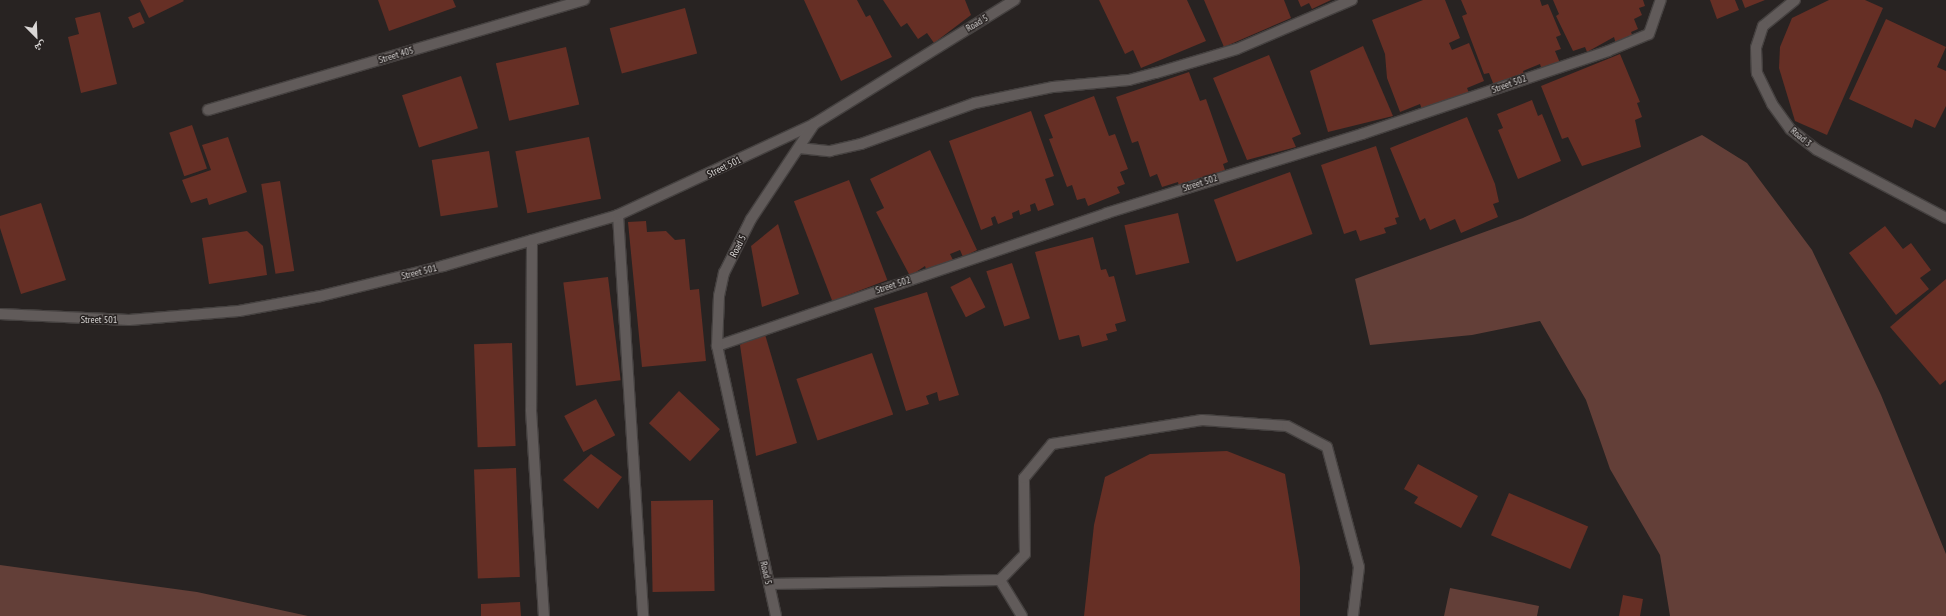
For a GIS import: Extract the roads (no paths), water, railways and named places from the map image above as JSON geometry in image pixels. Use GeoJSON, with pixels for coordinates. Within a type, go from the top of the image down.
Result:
{"type":"FeatureCollection","features":[{"type":"Feature","properties":{"kind":"street","name":"Street 405"},"geometry":{"type":"LineString","coordinates":[[208,110],[584,0]]}},
{"type":"Feature","properties":{"kind":"street","name":"Road 5"},"geometry":{"type":"LineString","coordinates":[[776,616],[717,346],[724,273],[751,219],[814,124],[1015,0]]}},
{"type":"Feature","properties":{"kind":"street"},"geometry":{"type":"LineString","coordinates":[[799,148],[830,151],[861,144],[975,103],[1053,87],[1129,80],[1156,73],[1237,49],[1352,0]]}},
{"type":"Feature","properties":{"kind":"street","name":"Street 502"},"geometry":{"type":"LineString","coordinates":[[717,346],[1107,213],[1362,134],[1608,51],[1649,34],[1661,0]]}},
{"type":"Feature","properties":{"kind":"street","name":"Road 3"},"geometry":{"type":"LineString","coordinates":[[1795,0],[1763,26],[1756,48],[1757,73],[1772,104],[1790,129],[1817,150],[1946,218]]}},
{"type":"Feature","properties":{"kind":"street","name":"Street 501"},"geometry":{"type":"LineString","coordinates":[[0,314],[129,320],[239,311],[321,296],[532,240],[618,215],[814,124]]}},
{"type":"Feature","properties":{"kind":"street"},"geometry":{"type":"LineString","coordinates":[[618,215],[643,616]]}},
{"type":"Feature","properties":{"kind":"street"},"geometry":{"type":"LineString","coordinates":[[532,240],[532,410],[544,616]]}},
{"type":"Feature","properties":{"kind":"street"},"geometry":{"type":"LineString","coordinates":[[769,584],[1000,580],[1025,554],[1024,478],[1052,444],[1202,420],[1287,426],[1327,447],[1359,567],[1353,616]]}},
{"type":"Feature","properties":{"kind":"street"},"geometry":{"type":"LineString","coordinates":[[1000,580],[1022,616]]}}]}
